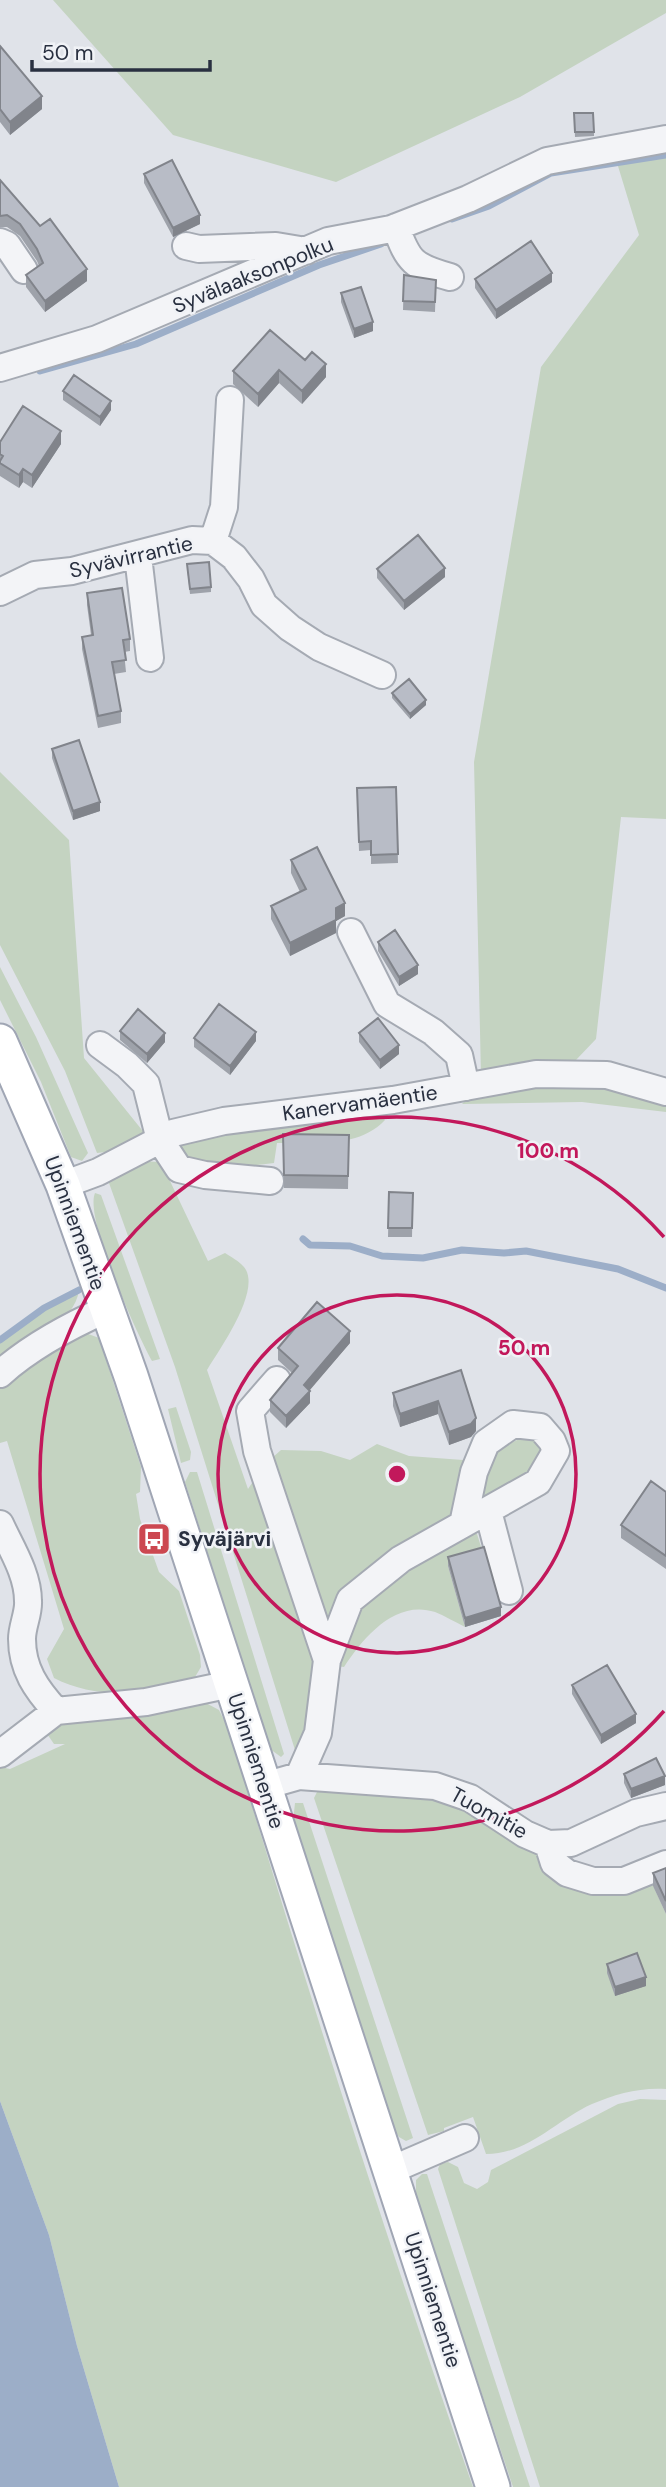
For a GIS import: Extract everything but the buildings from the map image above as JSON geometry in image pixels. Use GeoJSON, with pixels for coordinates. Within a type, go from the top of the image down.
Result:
{"type":"FeatureCollection","features":[{"type":"Feature","properties":{"kind":"main road","name":"Upinniementie"},"geometry":{"type":"LineString","coordinates":[[0,1041],[63,1185],[107,1309],[494,2487]]}},
{"type":"Feature","properties":{"kind":"street","name":"Syvälaaksonpolku"},"geometry":{"type":"LineString","coordinates":[[0,368],[97,339],[328,242],[396,227],[468,199],[547,161],[666,139]]}},
{"type":"Feature","properties":{"kind":"street"},"geometry":{"type":"LineString","coordinates":[[396,227],[405,253],[415,266],[450,277]]}},
{"type":"Feature","properties":{"kind":"street"},"geometry":{"type":"LineString","coordinates":[[0,242],[7,245],[24,270]]}},
{"type":"Feature","properties":{"kind":"street"},"geometry":{"type":"LineString","coordinates":[[186,246],[199,249],[275,246],[306,251]]}},
{"type":"Feature","properties":{"kind":"street"},"geometry":{"type":"LineString","coordinates":[[213,541],[224,507],[230,400]]}},
{"type":"Feature","properties":{"kind":"street","name":"Syvävirrantie"},"geometry":{"type":"LineString","coordinates":[[0,592],[35,575],[72,571],[192,540],[213,541],[234,557],[251,579],[264,605],[290,628],[319,647],[382,675]]}},
{"type":"Feature","properties":{"kind":"street"},"geometry":{"type":"LineString","coordinates":[[138,556],[150,658]]}},
{"type":"Feature","properties":{"kind":"street"},"geometry":{"type":"LineString","coordinates":[[351,932],[387,1004],[433,1032],[459,1055],[467,1087]]}},
{"type":"Feature","properties":{"kind":"street"},"geometry":{"type":"LineString","coordinates":[[100,1045],[127,1065],[146,1084],[160,1140],[178,1169],[205,1175],[270,1181]]}},
{"type":"Feature","properties":{"kind":"street","name":"Kanervamäentie"},"geometry":{"type":"LineString","coordinates":[[63,1185],[98,1172],[160,1140],[225,1121],[393,1100],[537,1074],[607,1075],[666,1092]]}},
{"type":"Feature","properties":{"kind":"street"},"geometry":{"type":"LineString","coordinates":[[0,1374],[17,1359],[47,1340],[107,1309]]}},
{"type":"Feature","properties":{"kind":"street"},"geometry":{"type":"LineString","coordinates":[[277,1380],[250,1411],[257,1451],[327,1660]]}},
{"type":"Feature","properties":{"kind":"street"},"geometry":{"type":"LineString","coordinates":[[299,1776],[318,1733],[327,1660],[350,1600],[401,1559],[538,1482],[556,1451],[552,1441],[540,1427],[513,1424],[486,1443],[474,1472],[463,1524]]}},
{"type":"Feature","properties":{"kind":"street"},"geometry":{"type":"LineString","coordinates":[[488,1511],[509,1591]]}},
{"type":"Feature","properties":{"kind":"street"},"geometry":{"type":"LineString","coordinates":[[0,1524],[26,1579],[29,1603],[22,1638],[27,1668],[35,1688],[56,1710]]}},
{"type":"Feature","properties":{"kind":"street"},"geometry":{"type":"LineString","coordinates":[[0,1754],[56,1710],[146,1702],[231,1684]]}},
{"type":"Feature","properties":{"kind":"street","name":"Tuomitie"},"geometry":{"type":"LineString","coordinates":[[264,1786],[299,1776],[453,1790],[525,1834],[548,1844],[571,1843],[636,1813],[666,1806]]}},
{"type":"Feature","properties":{"kind":"street"},"geometry":{"type":"LineString","coordinates":[[548,1844],[554,1863],[567,1873],[593,1881],[624,1881],[666,1864]]}},
{"type":"Feature","properties":{"kind":"street"},"geometry":{"type":"LineString","coordinates":[[391,2170],[465,2138]]}},
{"type":"Feature","properties":{"kind":"green space"},"geometry":{"type":"Polygon","coordinates":[[[53,0],[666,0],[666,13],[520,97],[336,182],[173,135],[53,0]]]}},
{"type":"Feature","properties":{"kind":"green space"},"geometry":{"type":"Polygon","coordinates":[[[666,144],[666,819],[621,817],[596,1039],[576,1060],[541,1069],[481,1076],[474,762],[541,367],[639,235],[614,153],[666,144]]]}},
{"type":"Feature","properties":{"kind":"green space"},"geometry":{"type":"Polygon","coordinates":[[[0,772],[69,840],[84,1058],[146,1135],[114,1151],[97,1153],[65,1071],[0,945],[0,772]]]}},
{"type":"Feature","properties":{"kind":"green space"},"geometry":{"type":"Polygon","coordinates":[[[0,967],[36,1037],[88,1153],[82,1161],[71,1157],[41,1082],[0,1000],[0,967]]]}},
{"type":"Feature","properties":{"kind":"green space"},"geometry":{"type":"Polygon","coordinates":[[[540,1079],[666,1094],[666,1112],[582,1102],[462,1104],[478,1088],[540,1079]]]}},
{"type":"Feature","properties":{"kind":"green space"},"geometry":{"type":"Polygon","coordinates":[[[379,1113],[385,1120],[362,1136],[334,1142],[277,1143],[274,1163],[235,1167],[211,1166],[188,1158],[176,1150],[190,1141],[212,1134],[303,1120],[379,1113]]]}},
{"type":"Feature","properties":{"kind":"green space"},"geometry":{"type":"Polygon","coordinates":[[[136,1161],[161,1162],[208,1261],[225,1253],[241,1264],[248,1276],[248,1288],[238,1318],[207,1370],[248,1489],[264,1465],[281,1450],[321,1451],[350,1460],[377,1444],[409,1456],[463,1460],[461,1491],[455,1515],[348,1589],[299,1753],[295,1750],[175,1367],[109,1183],[111,1174],[136,1161]]]}},
{"type":"Feature","properties":{"kind":"green space"},"geometry":{"type":"Polygon","coordinates":[[[95,1193],[101,1195],[160,1359],[152,1361],[114,1276],[97,1226],[95,1193]]]}},
{"type":"Feature","properties":{"kind":"green space"},"geometry":{"type":"Polygon","coordinates":[[[79,1290],[76,1302],[59,1323],[0,1364],[0,1340],[44,1308],[79,1290]]]}},
{"type":"Feature","properties":{"kind":"green space"},"geometry":{"type":"Polygon","coordinates":[[[83,1332],[99,1338],[141,1467],[140,1492],[136,1494],[140,1519],[159,1572],[179,1591],[200,1655],[201,1667],[192,1682],[140,1692],[87,1690],[54,1678],[47,1659],[64,1629],[7,1441],[0,1443],[0,1383],[83,1332]]]}},
{"type":"Feature","properties":{"kind":"green space"},"geometry":{"type":"Polygon","coordinates":[[[176,1407],[191,1452],[190,1460],[181,1463],[168,1409],[176,1407]]]}},
{"type":"Feature","properties":{"kind":"green space"},"geometry":{"type":"Polygon","coordinates":[[[528,1436],[537,1441],[542,1455],[537,1463],[516,1483],[481,1502],[484,1478],[491,1460],[506,1446],[528,1436]]]}},
{"type":"Feature","properties":{"kind":"green space"},"geometry":{"type":"Polygon","coordinates":[[[190,1472],[197,1472],[284,1754],[281,1757],[270,1749],[185,1482],[190,1472]]]}},
{"type":"Feature","properties":{"kind":"green space"},"geometry":{"type":"Polygon","coordinates":[[[469,1532],[477,1534],[484,1556],[448,1566],[465,1627],[435,1612],[420,1609],[407,1611],[382,1624],[361,1644],[344,1667],[337,1666],[356,1609],[380,1583],[469,1532]]]}},
{"type":"Feature","properties":{"kind":"green space"},"geometry":{"type":"Polygon","coordinates":[[[204,1702],[219,1710],[229,1730],[347,2110],[473,2487],[119,2487],[77,2346],[49,2235],[0,2101],[0,1767],[10,1769],[65,1744],[54,1744],[43,1728],[46,1722],[204,1702]]]}},
{"type":"Feature","properties":{"kind":"green space"},"geometry":{"type":"Polygon","coordinates":[[[319,1788],[469,1801],[551,1864],[651,1881],[666,1914],[666,2089],[638,2090],[601,2100],[529,2142],[501,2153],[486,2154],[473,2117],[444,2128],[444,2131],[428,2135],[314,1798],[319,1788]]]}},
{"type":"Feature","properties":{"kind":"green space"},"geometry":{"type":"Polygon","coordinates":[[[295,1803],[303,1803],[413,2138],[406,2141],[399,2137],[393,2128],[293,1821],[295,1803]]]}},
{"type":"Feature","properties":{"kind":"green space"},"geometry":{"type":"Polygon","coordinates":[[[640,2099],[666,2100],[666,2487],[540,2487],[438,2169],[440,2164],[448,2162],[458,2167],[464,2183],[477,2189],[488,2182],[491,2170],[618,2104],[640,2099]]]}},
{"type":"Feature","properties":{"kind":"green space"},"geometry":{"type":"Polygon","coordinates":[[[422,2174],[427,2174],[530,2487],[513,2487],[416,2197],[416,2180],[422,2174]]]}},
{"type":"Feature","properties":{"kind":"water"},"geometry":{"type":"Polygon","coordinates":[[[0,2101],[49,2235],[77,2346],[119,2487],[0,2487],[0,2101]]]}},
{"type":"Feature","properties":{"kind":"waterway"},"geometry":{"type":"LineString","coordinates":[[452,219],[489,206],[551,173],[666,155]]}},
{"type":"Feature","properties":{"kind":"waterway"},"geometry":{"type":"LineString","coordinates":[[40,371],[136,344],[319,265],[381,244]]}},
{"type":"Feature","properties":{"kind":"waterway"},"geometry":{"type":"LineString","coordinates":[[303,1239],[310,1245],[350,1246],[382,1256],[423,1258],[462,1250],[504,1253],[526,1251],[618,1269],[666,1288]]}},
{"type":"Feature","properties":{"kind":"waterway"},"geometry":{"type":"LineString","coordinates":[[0,1340],[44,1308],[79,1290]]}},
{"type":"Feature","properties":{"kind":"place","name":"Syväjärvi"},"geometry":{"type":"Point","coordinates":[154,1539]}}]}
